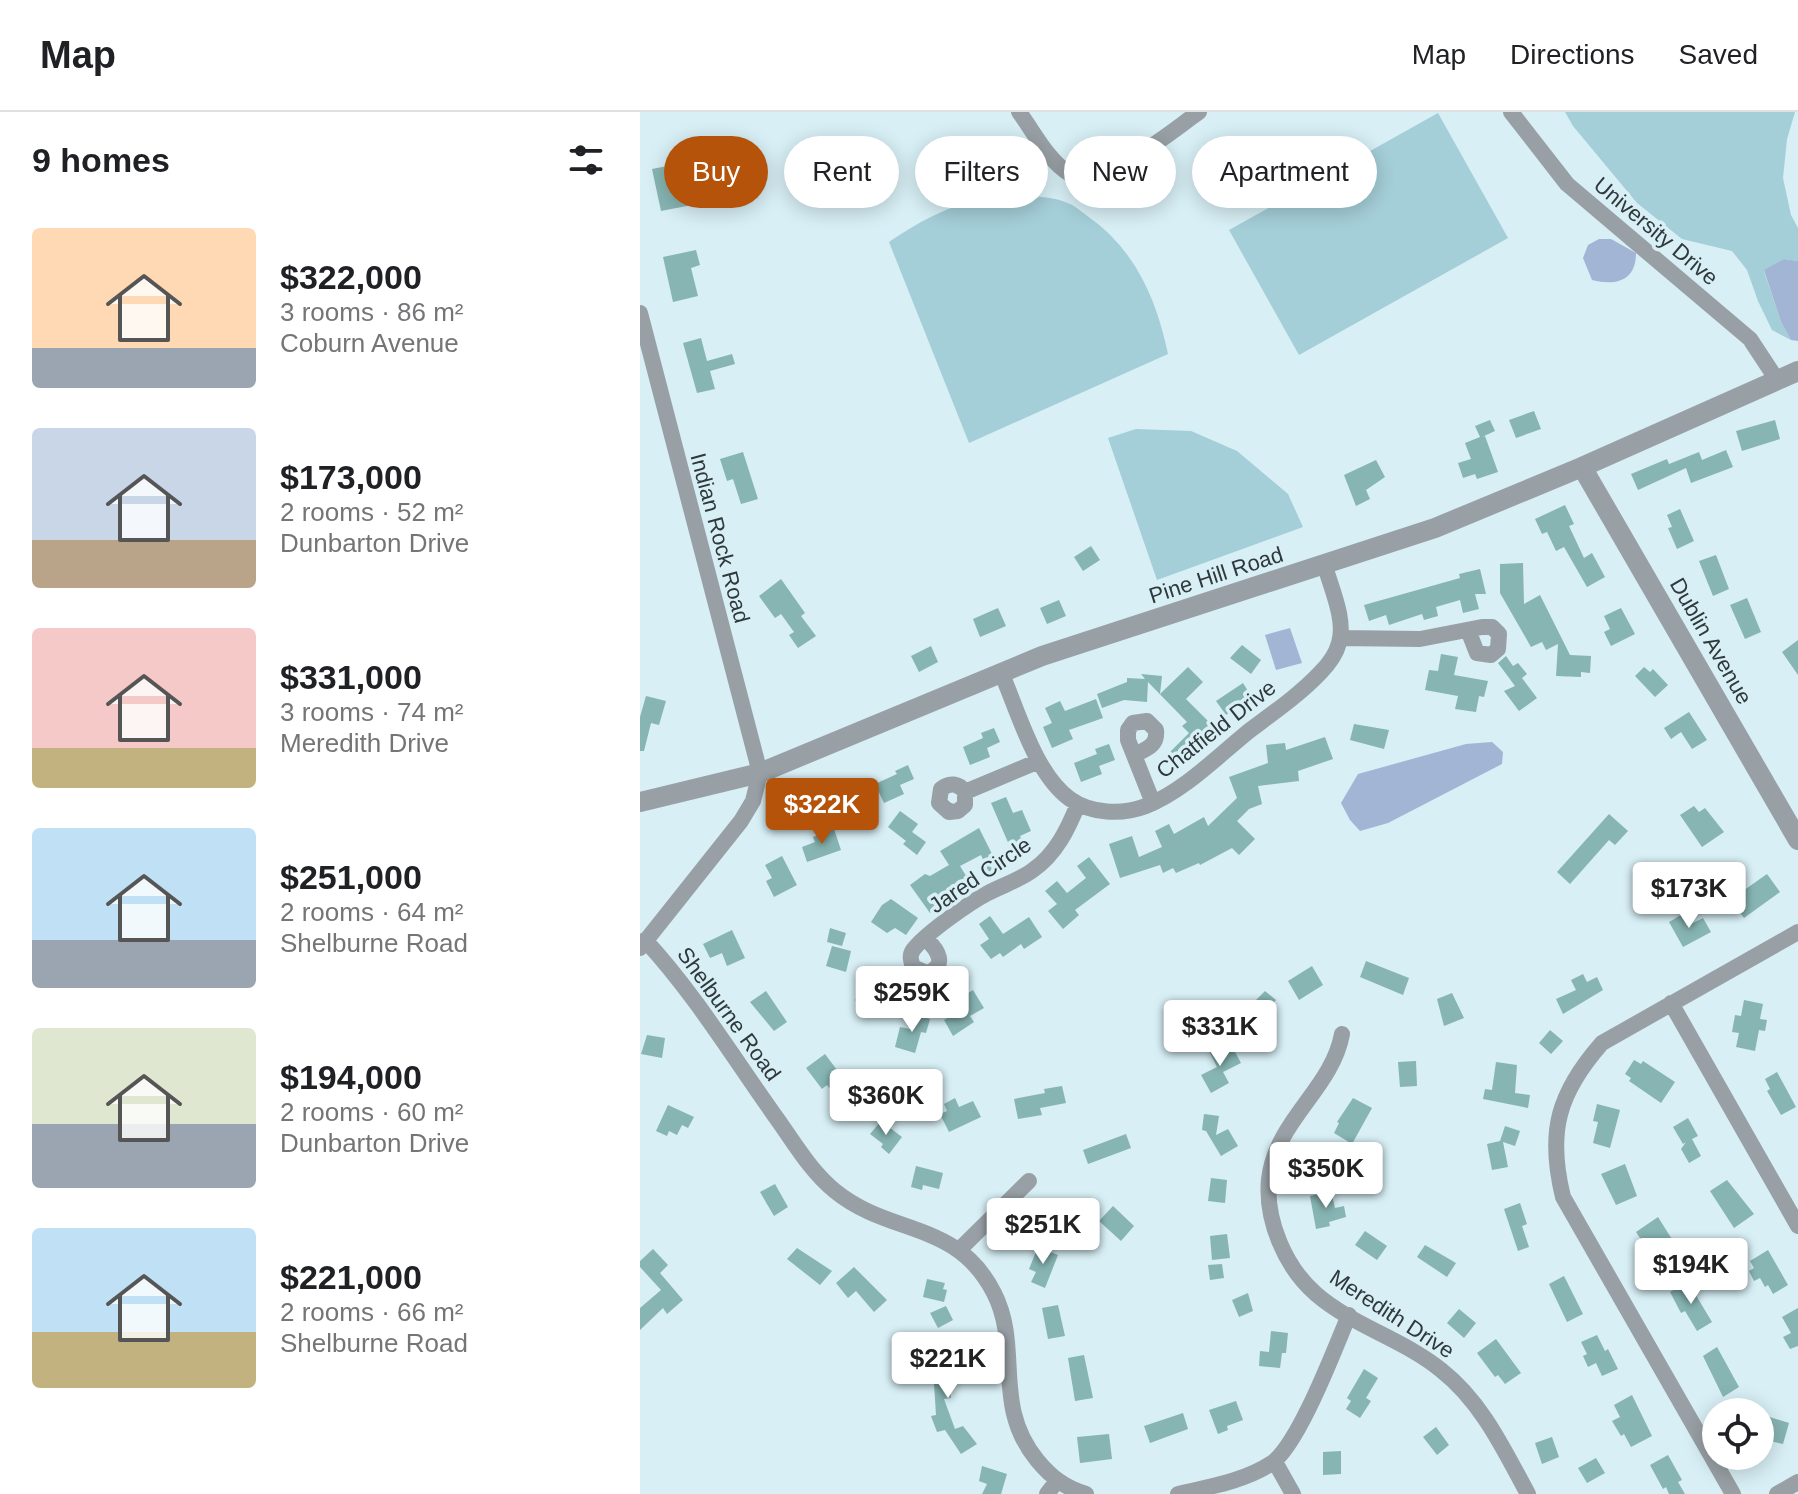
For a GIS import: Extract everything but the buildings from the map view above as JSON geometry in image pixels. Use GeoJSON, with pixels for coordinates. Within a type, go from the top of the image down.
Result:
{"type":"FeatureCollection","features":[{"type":"Feature","properties":{"kind":"street"},"geometry":{"type":"LineString","coordinates":[[1019,112],[1053,159],[1072,175],[1085,176],[1102,175],[1117,167],[1199,112]]}},
{"type":"Feature","properties":{"kind":"street","name":"University Drive"},"geometry":{"type":"LineString","coordinates":[[1511,112],[1567,184],[1750,339],[1777,380]]}},
{"type":"Feature","properties":{"kind":"street","name":"Indian Rock Road"},"geometry":{"type":"LineString","coordinates":[[640,313],[760,773]]}},
{"type":"Feature","properties":{"kind":"street","name":"Pine Hill Road"},"geometry":{"type":"LineString","coordinates":[[640,802],[760,773],[1001,672],[1132,626],[1435,528],[1798,371]]}},
{"type":"Feature","properties":{"kind":"street","name":"Dublin Avenue"},"geometry":{"type":"LineString","coordinates":[[1582,467],[1798,840]]}},
{"type":"Feature","properties":{"kind":"street"},"geometry":{"type":"LineString","coordinates":[[1325,566],[1339,618],[1340,638],[1420,639],[1468,630]]}},
{"type":"Feature","properties":{"kind":"street","name":"Chatfield Drive"},"geometry":{"type":"LineString","coordinates":[[1078,804],[1116,812],[1136,809],[1153,803],[1180,786],[1306,686],[1328,664],[1340,638]]}},
{"type":"Feature","properties":{"kind":"street"},"geometry":{"type":"LineString","coordinates":[[1001,672],[1039,761],[1054,784],[1078,804]]}},
{"type":"Feature","properties":{"kind":"street"},"geometry":{"type":"LineString","coordinates":[[1134,755],[1153,803]]}},
{"type":"Feature","properties":{"kind":"street"},"geometry":{"type":"LineString","coordinates":[[965,792],[1039,761]]}},
{"type":"Feature","properties":{"kind":"street"},"geometry":{"type":"LineString","coordinates":[[643,944],[741,821],[753,801],[760,773]]}},
{"type":"Feature","properties":{"kind":"street","name":"Jared Circle"},"geometry":{"type":"LineString","coordinates":[[926,939],[978,898],[1033,870],[1046,859],[1065,834],[1078,804]]}},
{"type":"Feature","properties":{"kind":"street"},"geometry":{"type":"LineString","coordinates":[[1733,1494],[1563,1197],[1556,1166],[1556,1136],[1564,1100],[1580,1067],[1602,1043],[1798,932]]}},
{"type":"Feature","properties":{"kind":"street","name":"Shelburne Road"},"geometry":{"type":"LineString","coordinates":[[643,944],[689,994],[821,1179],[855,1205],[960,1249],[985,1278],[1001,1312],[1016,1424],[1052,1488],[1086,1494]]}},
{"type":"Feature","properties":{"kind":"street"},"geometry":{"type":"LineString","coordinates":[[1671,1003],[1798,1226]]}},
{"type":"Feature","properties":{"kind":"street","name":"Meredith Drive"},"geometry":{"type":"LineString","coordinates":[[1342,1034],[1333,1063],[1279,1140],[1269,1182],[1280,1245],[1316,1294],[1422,1356],[1458,1385],[1483,1414],[1528,1494]]}},
{"type":"Feature","properties":{"kind":"street"},"geometry":{"type":"LineString","coordinates":[[960,1249],[1029,1181]]}},
{"type":"Feature","properties":{"kind":"street"},"geometry":{"type":"LineString","coordinates":[[1178,1494],[1236,1479],[1275,1462],[1316,1393],[1349,1315]]}},
{"type":"Feature","properties":{"kind":"street"},"geometry":{"type":"LineString","coordinates":[[1275,1462],[1293,1494]]}},
{"type":"Feature","properties":{"kind":"street"},"geometry":{"type":"LineString","coordinates":[[1777,1494],[1798,1482]]}},
{"type":"Feature","properties":{"kind":"shaded area"},"geometry":{"type":"Polygon","coordinates":[[[1565,112],[1795,112],[1787,139],[1783,178],[1791,215],[1798,228],[1798,261],[1784,259],[1764,271],[1781,322],[1791,340],[1772,330],[1747,270],[1732,251],[1682,239],[1637,203],[1573,126],[1565,112]]]}},
{"type":"Feature","properties":{"kind":"shaded area"},"geometry":{"type":"Polygon","coordinates":[[[1438,113],[1508,238],[1299,355],[1229,230],[1268,208],[1377,208],[1377,147],[1438,113]]]}},
{"type":"Feature","properties":{"kind":"shaded area"},"geometry":{"type":"Polygon","coordinates":[[[1048,198],[1064,202],[1064,208],[1076,208],[1106,231],[1132,262],[1151,296],[1168,354],[969,443],[889,242],[952,208],[1048,208],[1048,198]]]}},
{"type":"Feature","properties":{"kind":"shaded area"},"geometry":{"type":"Polygon","coordinates":[[[1599,239],[1611,239],[1636,253],[1632,270],[1623,279],[1609,282],[1592,280],[1583,258],[1588,245],[1599,239]]]}},
{"type":"Feature","properties":{"kind":"shaded area"},"geometry":{"type":"Polygon","coordinates":[[[1784,259],[1798,261],[1798,341],[1791,340],[1781,322],[1764,270],[1784,259]]]}},
{"type":"Feature","properties":{"kind":"shaded area"},"geometry":{"type":"Polygon","coordinates":[[[1136,429],[1191,431],[1237,451],[1288,494],[1303,527],[1157,580],[1108,438],[1136,429]]]}},
{"type":"Feature","properties":{"kind":"shaded area"},"geometry":{"type":"Polygon","coordinates":[[[1290,628],[1302,663],[1276,670],[1265,635],[1290,628]]]}},
{"type":"Feature","properties":{"kind":"shaded area"},"geometry":{"type":"Polygon","coordinates":[[[1492,742],[1503,752],[1502,764],[1388,823],[1360,831],[1341,803],[1358,774],[1466,744],[1492,742]]]}}]}
